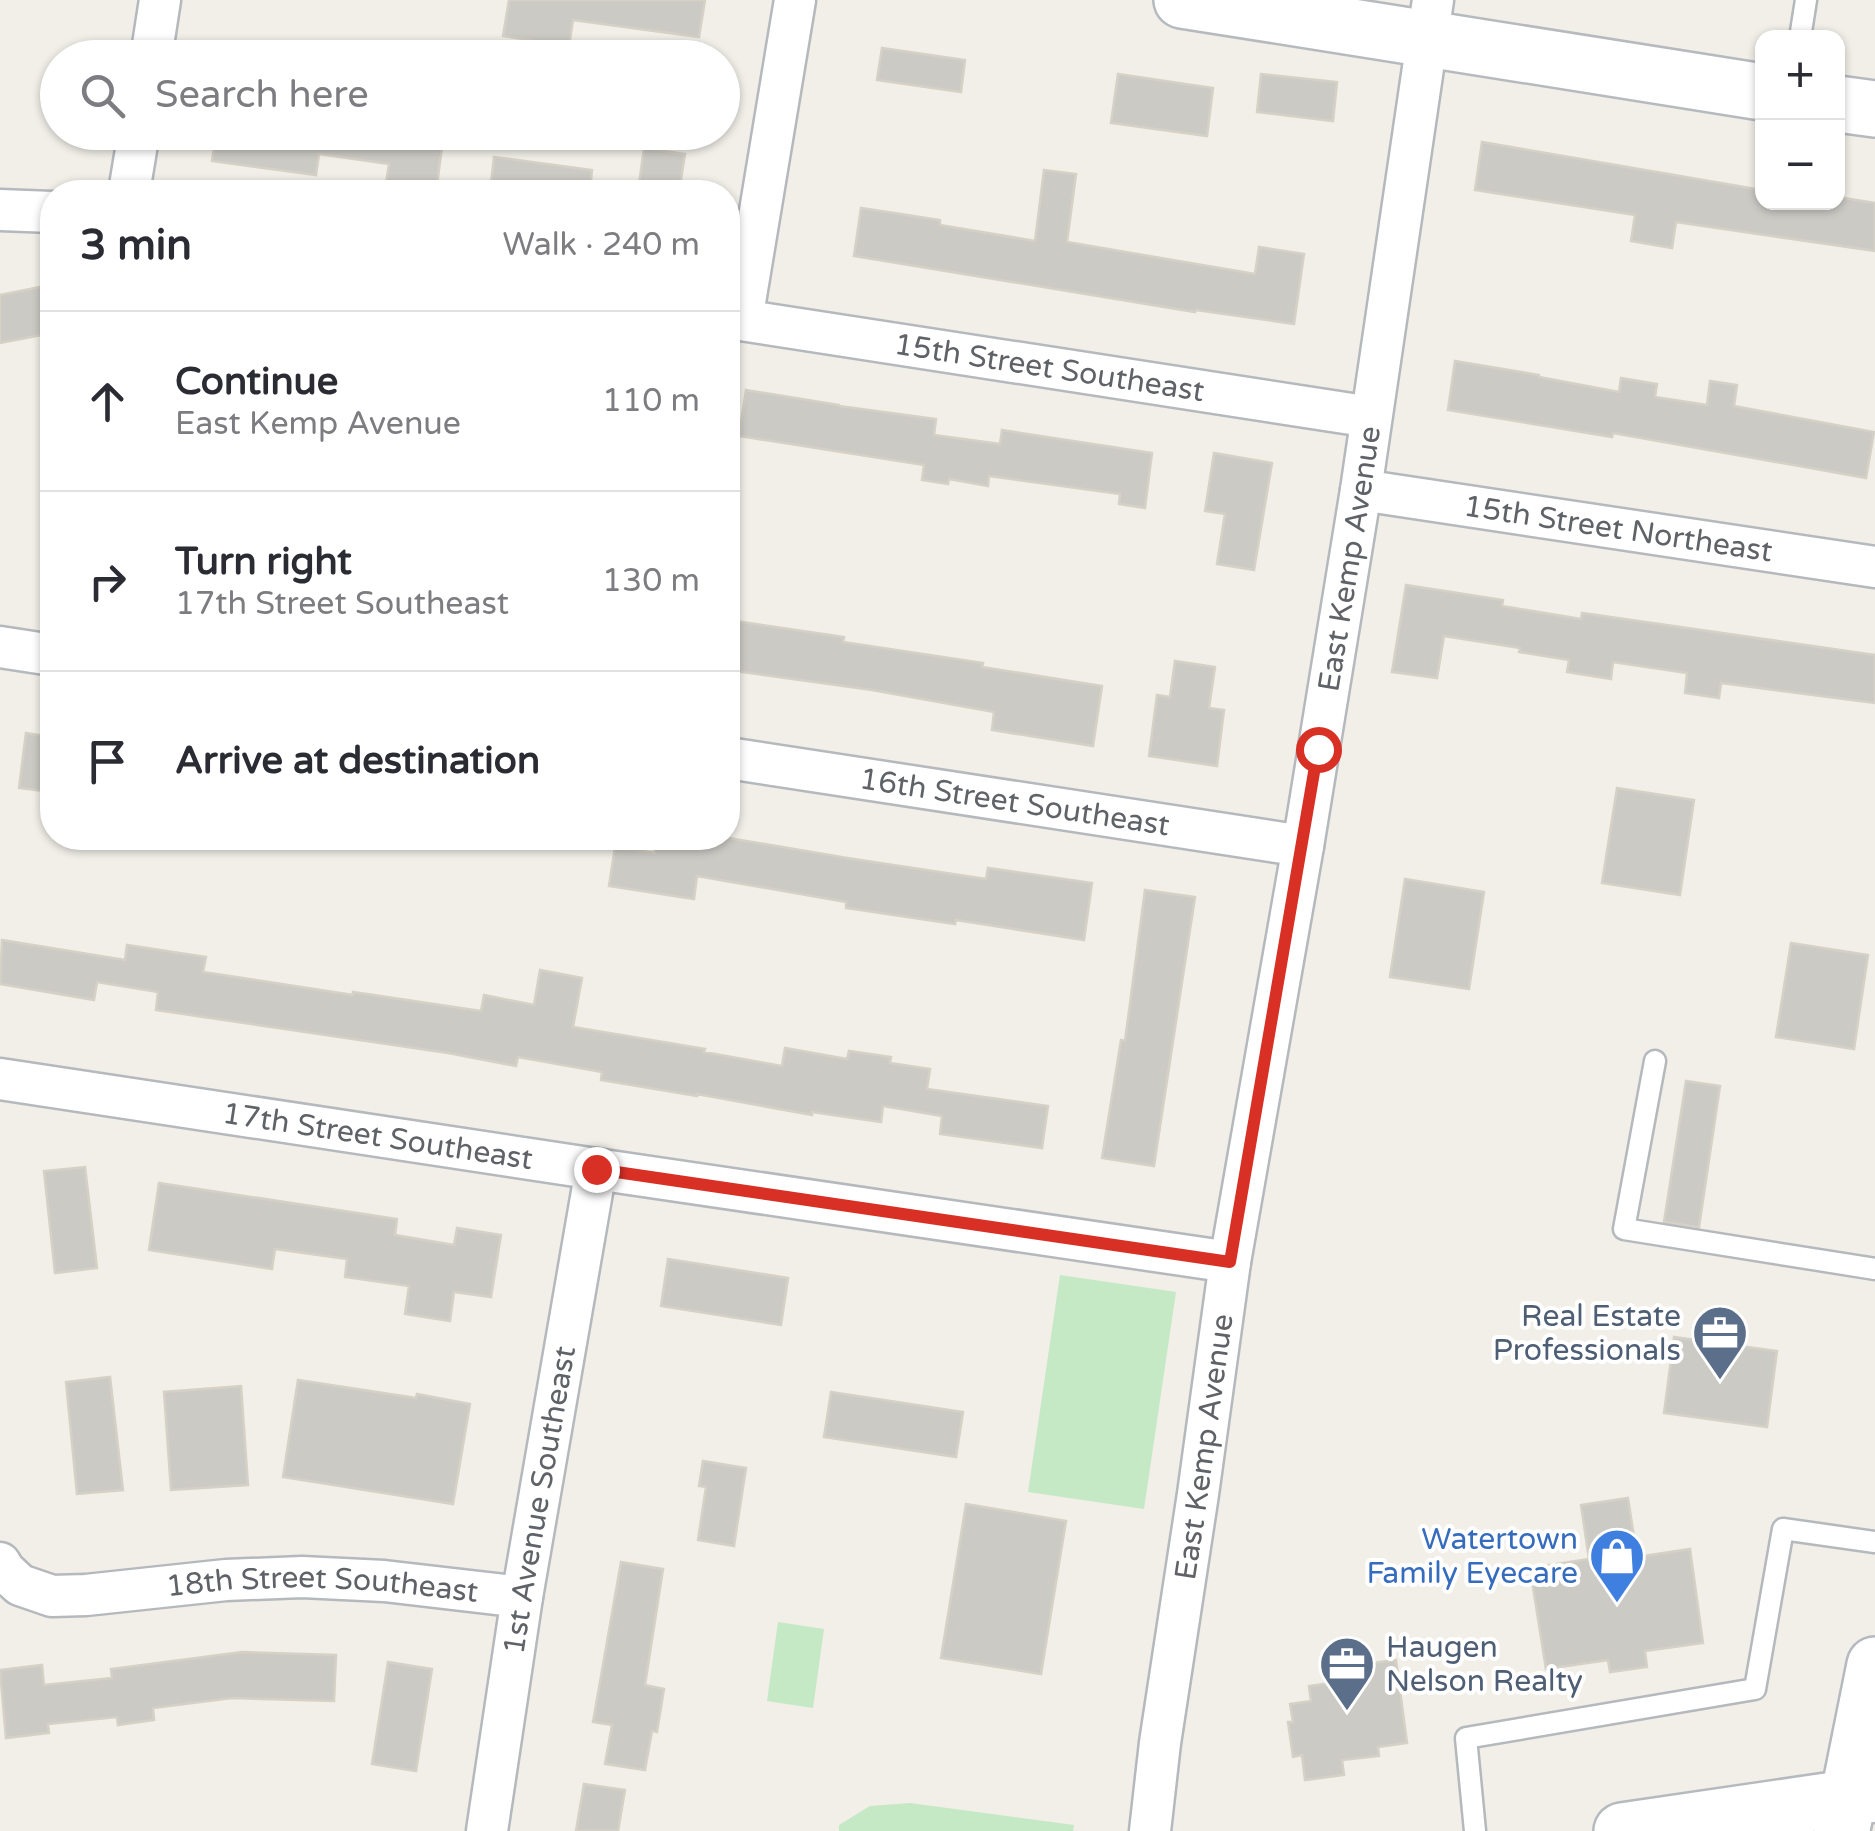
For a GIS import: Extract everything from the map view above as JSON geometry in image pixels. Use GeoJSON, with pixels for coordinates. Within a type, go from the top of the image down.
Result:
{"type":"FeatureCollection","features":[{"type":"Feature","properties":{"kind":"street"},"geometry":{"type":"LineString","coordinates":[[153,40],[160,0]]}},
{"type":"Feature","properties":{"kind":"street"},"geometry":{"type":"LineString","coordinates":[[740,293],[796,0]]}},
{"type":"Feature","properties":{"kind":"street"},"geometry":{"type":"LineString","coordinates":[[1182,0],[1430,18],[1755,90]]}},
{"type":"Feature","properties":{"kind":"street","name":"East Kemp Avenue"},"geometry":{"type":"LineString","coordinates":[[1150,1831],[1230,1262],[1360,490],[1430,18]]}},
{"type":"Feature","properties":{"kind":"street"},"geometry":{"type":"LineString","coordinates":[[1845,105],[1875,110]]}},
{"type":"Feature","properties":{"kind":"street"},"geometry":{"type":"LineString","coordinates":[[131,180],[135,150]]}},
{"type":"Feature","properties":{"kind":"street"},"geometry":{"type":"LineString","coordinates":[[0,210],[40,212]]}},
{"type":"Feature","properties":{"kind":"street","name":"15th Street Southeast"},"geometry":{"type":"LineString","coordinates":[[740,320],[1371,417]]}},
{"type":"Feature","properties":{"kind":"street","name":"15th Street Northeast"},"geometry":{"type":"LineString","coordinates":[[1360,490],[1875,567]]}},
{"type":"Feature","properties":{"kind":"street"},"geometry":{"type":"LineString","coordinates":[[0,646],[40,652]]}},
{"type":"Feature","properties":{"kind":"street","name":"16th Street Southeast"},"geometry":{"type":"LineString","coordinates":[[740,760],[1302,846]]}},
{"type":"Feature","properties":{"kind":"street","name":"17th Street Southeast"},"geometry":{"type":"LineString","coordinates":[[0,1078],[1230,1262]]}},
{"type":"Feature","properties":{"kind":"street","name":"1st Avenue Southeast"},"geometry":{"type":"LineString","coordinates":[[487,1831],[522,1597],[596,1169]]}},
{"type":"Feature","properties":{"kind":"street","name":"18th Street Southeast"},"geometry":{"type":"LineString","coordinates":[[0,1563],[20,1585],[52,1596],[302,1577],[384,1581],[522,1597]]}},
{"type":"Feature","properties":{"kind":"street"},"geometry":{"type":"LineString","coordinates":[[1622,1831],[1855,1808],[1875,1665]]}},
{"type":"Feature","properties":{"kind":"lane"},"geometry":{"type":"LineString","coordinates":[[1801,30],[1806,0]]}},
{"type":"Feature","properties":{"kind":"lane"},"geometry":{"type":"LineString","coordinates":[[1655,1061],[1624,1229],[1875,1268]]}},
{"type":"Feature","properties":{"kind":"lane"},"geometry":{"type":"LineString","coordinates":[[1475,1831],[1466,1738],[1755,1689],[1783,1529],[1875,1542]]}},
{"type":"Feature","properties":{"kind":"green space"},"geometry":{"type":"Polygon","coordinates":[[[1060,1275],[1176,1292],[1144,1509],[1028,1492],[1060,1275]]]}},
{"type":"Feature","properties":{"kind":"green space"},"geometry":{"type":"Polygon","coordinates":[[[778,1622],[824,1629],[813,1708],[767,1701],[778,1622]]]}},
{"type":"Feature","properties":{"kind":"green space"},"geometry":{"type":"Polygon","coordinates":[[[910,1803],[1074,1825],[1073,1831],[839,1831],[839,1825],[870,1806],[910,1803]]]}},
{"type":"Feature","properties":{"kind":"building"},"geometry":{"type":"Polygon","coordinates":[[[509,0],[705,0],[699,37],[573,20],[570,40],[503,36],[509,0]]]}},
{"type":"Feature","properties":{"kind":"building"},"geometry":{"type":"Polygon","coordinates":[[[882,48],[965,60],[961,92],[877,80],[882,48]]]}},
{"type":"Feature","properties":{"kind":"building"},"geometry":{"type":"Polygon","coordinates":[[[1118,74],[1213,88],[1207,136],[1111,123],[1118,74]]]}},
{"type":"Feature","properties":{"kind":"building"},"geometry":{"type":"Polygon","coordinates":[[[1261,74],[1337,82],[1333,121],[1257,112],[1261,74]]]}},
{"type":"Feature","properties":{"kind":"building"},"geometry":{"type":"Polygon","coordinates":[[[1482,142],[1755,189],[1755,210],[1845,210],[1845,198],[1875,203],[1875,251],[1676,222],[1672,248],[1631,241],[1635,215],[1475,190],[1482,142]]]}},
{"type":"Feature","properties":{"kind":"building"},"geometry":{"type":"Polygon","coordinates":[[[214,150],[442,150],[438,180],[387,180],[389,164],[319,154],[316,175],[212,161],[214,150]]]}},
{"type":"Feature","properties":{"kind":"building"},"geometry":{"type":"Polygon","coordinates":[[[644,150],[685,154],[681,180],[640,180],[644,150]]]}},
{"type":"Feature","properties":{"kind":"building"},"geometry":{"type":"Polygon","coordinates":[[[494,157],[592,170],[591,180],[491,180],[494,157]]]}},
{"type":"Feature","properties":{"kind":"building"},"geometry":{"type":"Polygon","coordinates":[[[1044,170],[1076,174],[1067,242],[1255,274],[1259,247],[1304,254],[1294,324],[1195,312],[854,256],[861,208],[1035,241],[1044,170]]]}},
{"type":"Feature","properties":{"kind":"building"},"geometry":{"type":"Polygon","coordinates":[[[40,287],[40,335],[0,343],[0,295],[40,287]]]}},
{"type":"Feature","properties":{"kind":"building"},"geometry":{"type":"Polygon","coordinates":[[[1455,361],[1619,392],[1621,378],[1657,384],[1655,397],[1707,405],[1710,381],[1737,385],[1734,406],[1874,432],[1866,478],[1613,433],[1612,437],[1448,410],[1455,361]]]}},
{"type":"Feature","properties":{"kind":"building"},"geometry":{"type":"Polygon","coordinates":[[[746,390],[936,419],[934,435],[1000,444],[1002,430],[1152,453],[1145,508],[1119,504],[1120,494],[989,476],[988,486],[949,479],[948,484],[922,480],[924,465],[740,436],[746,390]]]}},
{"type":"Feature","properties":{"kind":"building"},"geometry":{"type":"Polygon","coordinates":[[[1214,453],[1272,463],[1254,570],[1217,564],[1225,514],[1205,511],[1214,453]]]}},
{"type":"Feature","properties":{"kind":"building"},"geometry":{"type":"Polygon","coordinates":[[[1406,585],[1503,600],[1502,606],[1581,619],[1582,613],[1875,655],[1875,703],[1721,683],[1719,698],[1685,693],[1687,673],[1613,662],[1611,679],[1567,672],[1569,660],[1444,636],[1437,678],[1392,672],[1406,585]]]}},
{"type":"Feature","properties":{"kind":"building"},"geometry":{"type":"Polygon","coordinates":[[[740,622],[844,637],[843,642],[1102,686],[1093,746],[992,730],[994,712],[740,672],[740,622]]]}},
{"type":"Feature","properties":{"kind":"building"},"geometry":{"type":"Polygon","coordinates":[[[1175,661],[1215,667],[1209,708],[1224,710],[1217,766],[1149,756],[1157,695],[1170,697],[1175,661]]]}},
{"type":"Feature","properties":{"kind":"building"},"geometry":{"type":"Polygon","coordinates":[[[26,733],[40,735],[40,791],[19,788],[26,733]]]}},
{"type":"Feature","properties":{"kind":"building"},"geometry":{"type":"Polygon","coordinates":[[[1617,788],[1694,800],[1680,895],[1602,883],[1617,788]]]}},
{"type":"Feature","properties":{"kind":"building"},"geometry":{"type":"Polygon","coordinates":[[[740,840],[986,879],[988,868],[1092,883],[1084,940],[846,908],[846,902],[697,876],[694,899],[609,886],[615,850],[740,850],[740,840]]]}},
{"type":"Feature","properties":{"kind":"building"},"geometry":{"type":"Polygon","coordinates":[[[1405,879],[1484,892],[1469,989],[1390,977],[1405,879]]]}},
{"type":"Feature","properties":{"kind":"building"},"geometry":{"type":"Polygon","coordinates":[[[1145,890],[1195,897],[1154,1166],[1102,1158],[1121,1040],[1125,1041],[1145,890]]]}},
{"type":"Feature","properties":{"kind":"building"},"geometry":{"type":"Polygon","coordinates":[[[2,940],[125,960],[127,945],[206,957],[203,972],[481,1011],[484,995],[534,1005],[540,970],[582,978],[573,1027],[782,1066],[785,1048],[847,1059],[849,1051],[891,1057],[890,1063],[930,1069],[927,1089],[1048,1106],[1042,1148],[940,1134],[942,1116],[883,1106],[881,1122],[812,1115],[601,1080],[602,1072],[518,1057],[516,1066],[156,1010],[158,992],[97,982],[94,1000],[0,984],[2,940]]]}},
{"type":"Feature","properties":{"kind":"building"},"geometry":{"type":"Polygon","coordinates":[[[1791,943],[1868,955],[1854,1049],[1776,1037],[1791,943]]]}},
{"type":"Feature","properties":{"kind":"building"},"geometry":{"type":"Polygon","coordinates":[[[1686,1081],[1720,1086],[1699,1227],[1664,1222],[1686,1081]]]}},
{"type":"Feature","properties":{"kind":"building"},"geometry":{"type":"Polygon","coordinates":[[[85,1167],[97,1268],[55,1273],[44,1171],[85,1167]]]}},
{"type":"Feature","properties":{"kind":"building"},"geometry":{"type":"Polygon","coordinates":[[[159,1183],[397,1219],[395,1235],[454,1245],[457,1228],[501,1235],[491,1297],[454,1292],[450,1321],[405,1314],[409,1286],[345,1277],[347,1259],[275,1249],[272,1269],[149,1250],[159,1183]]]}},
{"type":"Feature","properties":{"kind":"building"},"geometry":{"type":"Polygon","coordinates":[[[668,1259],[788,1278],[781,1325],[661,1306],[668,1259]]]}},
{"type":"Feature","properties":{"kind":"building","name":"Real Estate Professionals"},"geometry":{"type":"Polygon","coordinates":[[[1674,1337],[1777,1351],[1767,1427],[1664,1413],[1674,1337]]]}},
{"type":"Feature","properties":{"kind":"building"},"geometry":{"type":"Polygon","coordinates":[[[110,1377],[123,1490],[77,1494],[66,1382],[110,1377]]]}},
{"type":"Feature","properties":{"kind":"building"},"geometry":{"type":"Polygon","coordinates":[[[298,1380],[470,1404],[453,1504],[283,1477],[298,1380]]]}},
{"type":"Feature","properties":{"kind":"building"},"geometry":{"type":"Polygon","coordinates":[[[241,1386],[248,1485],[171,1490],[164,1392],[241,1386]]]}},
{"type":"Feature","properties":{"kind":"building"},"geometry":{"type":"Polygon","coordinates":[[[831,1392],[963,1412],[956,1457],[824,1437],[831,1392]]]}},
{"type":"Feature","properties":{"kind":"building"},"geometry":{"type":"Polygon","coordinates":[[[703,1461],[746,1468],[734,1546],[698,1540],[706,1487],[699,1486],[703,1461]]]}},
{"type":"Feature","properties":{"kind":"building","name":"Watertown Family Eyecare"},"geometry":{"type":"Polygon","coordinates":[[[1628,1498],[1637,1557],[1690,1549],[1703,1643],[1645,1651],[1647,1667],[1610,1672],[1608,1660],[1546,1669],[1530,1568],[1589,1559],[1581,1505],[1628,1498]]]}},
{"type":"Feature","properties":{"kind":"building"},"geometry":{"type":"Polygon","coordinates":[[[966,1504],[1066,1521],[1041,1674],[941,1658],[966,1504]]]}},
{"type":"Feature","properties":{"kind":"building"},"geometry":{"type":"Polygon","coordinates":[[[621,1562],[663,1569],[645,1685],[664,1689],[657,1732],[652,1731],[645,1770],[605,1764],[612,1725],[593,1722],[621,1562]]]}},
{"type":"Feature","properties":{"kind":"building"},"geometry":{"type":"Polygon","coordinates":[[[242,1652],[336,1655],[334,1701],[232,1698],[153,1708],[154,1720],[118,1725],[117,1717],[48,1724],[49,1733],[6,1738],[0,1670],[42,1665],[44,1685],[112,1678],[111,1669],[242,1652]]]}},
{"type":"Feature","properties":{"kind":"building","name":"Haugen Nelson Realty"},"geometry":{"type":"Polygon","coordinates":[[[1396,1660],[1407,1743],[1378,1747],[1379,1756],[1342,1760],[1344,1775],[1305,1780],[1302,1755],[1293,1757],[1288,1722],[1293,1722],[1290,1704],[1311,1701],[1309,1686],[1358,1679],[1356,1665],[1396,1660]]]}},
{"type":"Feature","properties":{"kind":"building"},"geometry":{"type":"Polygon","coordinates":[[[388,1662],[432,1669],[416,1771],[372,1764],[388,1662]]]}},
{"type":"Feature","properties":{"kind":"building"},"geometry":{"type":"Polygon","coordinates":[[[584,1784],[625,1790],[618,1831],[576,1831],[584,1784]]]}},
{"type":"Feature","properties":{"kind":"place","name":"Real Estate Professionals"},"geometry":{"type":"Point","coordinates":[1720,1382]}},
{"type":"Feature","properties":{"kind":"place","name":"Watertown Family Eyecare"},"geometry":{"type":"Point","coordinates":[1617,1605]}},
{"type":"Feature","properties":{"kind":"place","name":"Haugen Nelson Realty"},"geometry":{"type":"Point","coordinates":[1347,1713]}},
{"type":"Feature","properties":{"kind":"route"},"geometry":{"type":"LineString","coordinates":[[596,1169],[1230,1262],[1318,749]]}}]}
